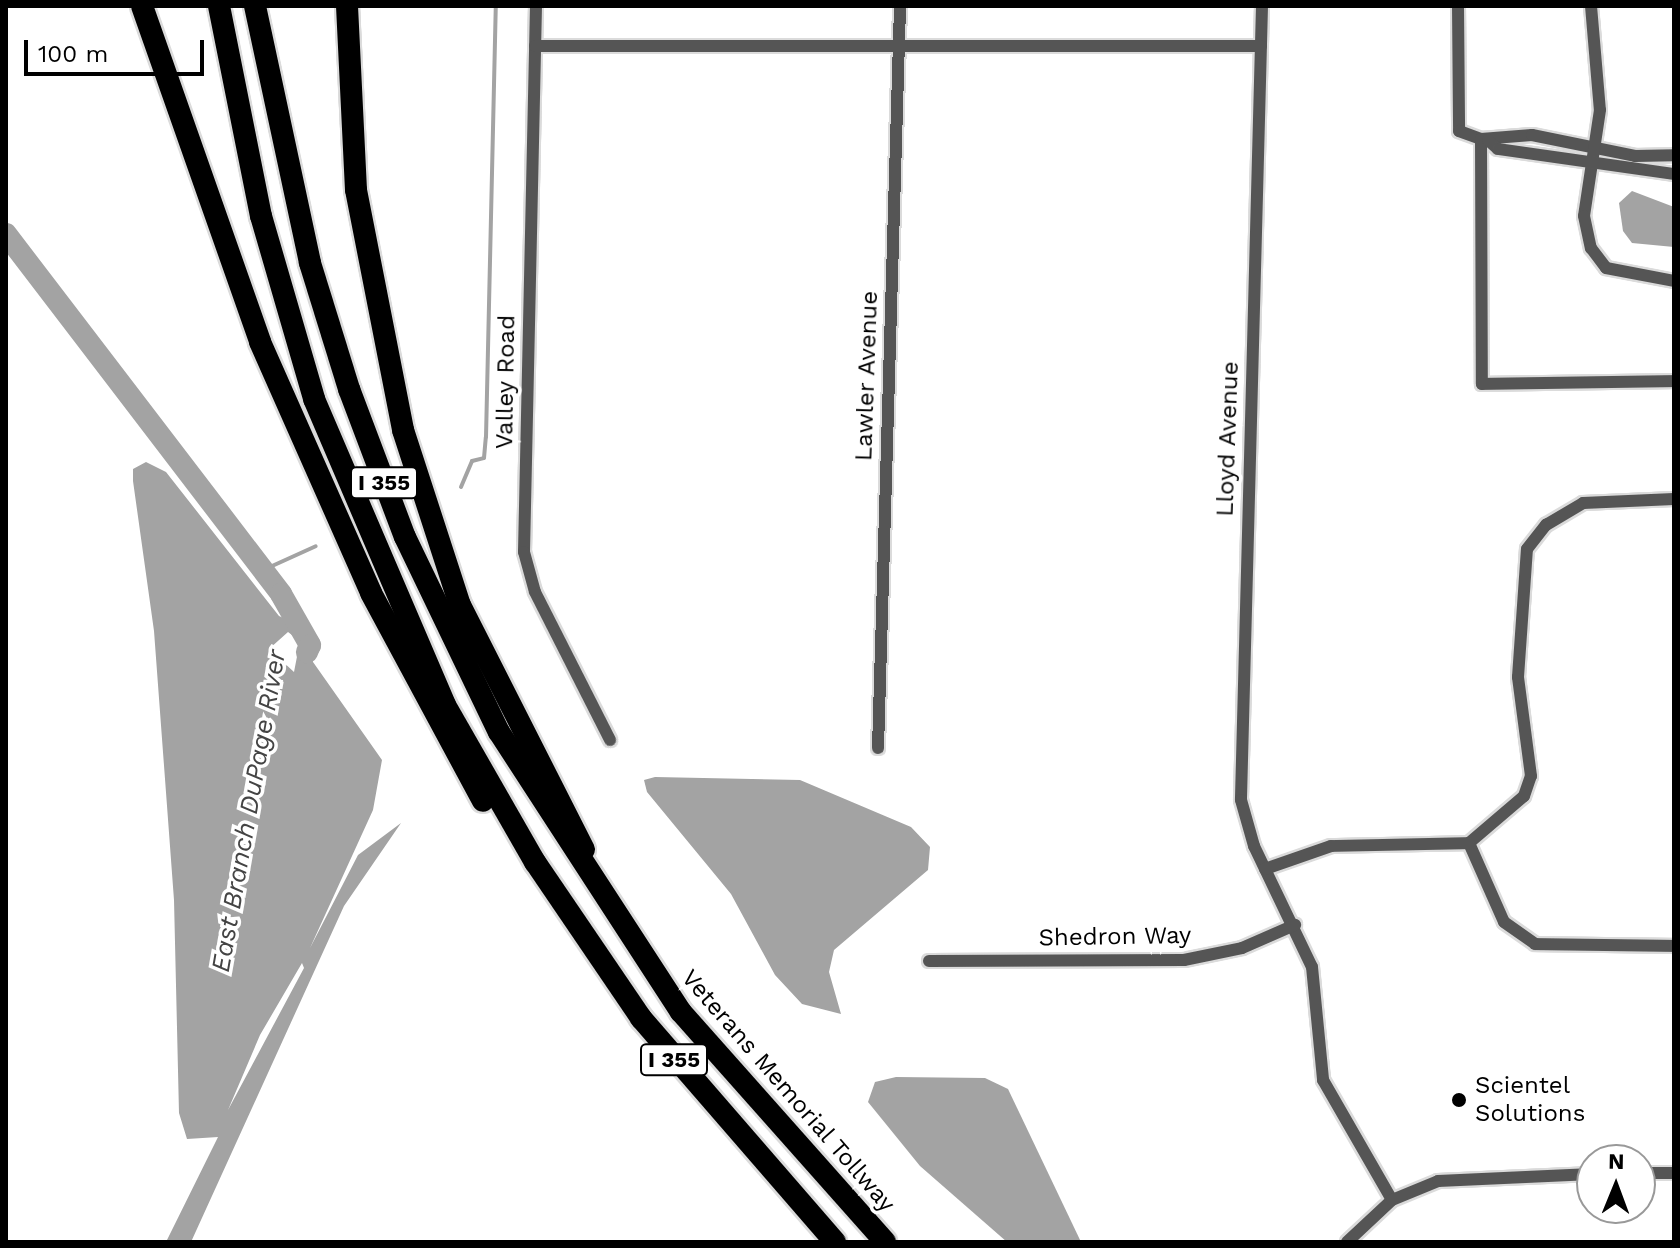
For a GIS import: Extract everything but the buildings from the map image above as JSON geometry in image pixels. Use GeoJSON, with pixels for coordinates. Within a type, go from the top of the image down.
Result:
{"type":"FeatureCollection","features":[{"type":"Feature","properties":{"kind":"highway"},"geometry":{"type":"LineString","coordinates":[[142,6],[260,342],[358,567],[464,770],[507,839],[535,862]]}},
{"type":"Feature","properties":{"kind":"highway","name":"I 355"},"geometry":{"type":"LineString","coordinates":[[219,6],[261,216],[340,473],[445,705],[535,862],[684,1072],[835,1242]]}},
{"type":"Feature","properties":{"kind":"highway","name":"Veterans Memorial Tollway"},"geometry":{"type":"LineString","coordinates":[[255,6],[310,263],[400,525],[499,732],[615,919],[757,1103],[885,1242]]}},
{"type":"Feature","properties":{"kind":"highway"},"geometry":{"type":"LineString","coordinates":[[347,6],[356,190],[403,430],[460,605],[615,919]]}},
{"type":"Feature","properties":{"kind":"street","name":"Valley Road"},"geometry":{"type":"LineString","coordinates":[[536,6],[524,552],[535,592],[610,740]]}},
{"type":"Feature","properties":{"kind":"street","name":"Lawler Avenue"},"geometry":{"type":"LineString","coordinates":[[878,748],[900,6]]}},
{"type":"Feature","properties":{"kind":"street","name":"Lloyd Avenue"},"geometry":{"type":"LineString","coordinates":[[1262,6],[1239,778],[1246,822],[1312,967],[1323,1080],[1392,1200]]}},
{"type":"Feature","properties":{"kind":"street"},"geometry":{"type":"LineString","coordinates":[[1458,6],[1454,120],[1459,131],[1498,149],[1674,174]]}},
{"type":"Feature","properties":{"kind":"street"},"geometry":{"type":"LineString","coordinates":[[1591,6],[1600,110],[1584,216],[1591,248],[1606,268],[1674,281]]}},
{"type":"Feature","properties":{"kind":"street"},"geometry":{"type":"LineString","coordinates":[[535,46],[1261,46]]}},
{"type":"Feature","properties":{"kind":"street"},"geometry":{"type":"LineString","coordinates":[[1484,140],[1499,133],[1532,135],[1594,147],[1674,155]]}},
{"type":"Feature","properties":{"kind":"street"},"geometry":{"type":"LineString","coordinates":[[1484,140],[1482,384],[1674,381]]}},
{"type":"Feature","properties":{"kind":"street"},"geometry":{"type":"LineString","coordinates":[[1265,869],[1331,846],[1469,843],[1524,796],[1531,776],[1518,677],[1527,549],[1546,525],[1583,503],[1674,499]]}},
{"type":"Feature","properties":{"kind":"street"},"geometry":{"type":"LineString","coordinates":[[1469,843],[1504,922],[1535,944],[1674,946]]}},
{"type":"Feature","properties":{"kind":"street","name":"Shedron Way"},"geometry":{"type":"LineString","coordinates":[[929,961],[1184,960],[1242,948],[1295,925]]}},
{"type":"Feature","properties":{"kind":"street"},"geometry":{"type":"LineString","coordinates":[[1347,1242],[1392,1200],[1466,1176],[1576,1174]]}},
{"type":"Feature","properties":{"kind":"water"},"geometry":{"type":"Polygon","coordinates":[[[1632,191],[1674,207],[1674,247],[1632,243],[1623,231],[1619,203],[1632,191]]]}},
{"type":"Feature","properties":{"kind":"water"},"geometry":{"type":"Polygon","coordinates":[[[146,462],[166,472],[279,616],[310,630],[313,662],[382,760],[373,810],[310,948],[358,855],[401,823],[344,906],[191,1242],[166,1242],[218,1137],[187,1139],[179,1113],[174,900],[154,631],[133,469],[146,462]],[[288,632],[269,649],[294,672],[300,641],[288,632]],[[302,963],[260,1035],[228,1110],[304,968],[302,963]]]}},
{"type":"Feature","properties":{"kind":"water"},"geometry":{"type":"Polygon","coordinates":[[[655,777],[800,780],[911,827],[930,847],[928,870],[834,950],[829,972],[841,1014],[802,1004],[775,975],[731,894],[647,792],[644,780],[655,777]]]}},
{"type":"Feature","properties":{"kind":"water"},"geometry":{"type":"Polygon","coordinates":[[[896,1077],[985,1078],[1008,1089],[1081,1242],[1007,1242],[920,1166],[868,1102],[875,1082],[896,1077]]]}},
{"type":"Feature","properties":{"kind":"waterway"},"geometry":{"type":"LineString","coordinates":[[461,487],[472,461],[484,458],[486,437],[496,6]]}},
{"type":"Feature","properties":{"kind":"waterway","name":"East Branch DuPage River"},"geometry":{"type":"LineString","coordinates":[[6,234],[281,594],[310,645],[307,652]]}},
{"type":"Feature","properties":{"kind":"waterway"},"geometry":{"type":"LineString","coordinates":[[261,571],[316,546]]}},
{"type":"Feature","properties":{"kind":"place","name":"Scientel Solutions"},"geometry":{"type":"Point","coordinates":[1459,1100]}}]}
